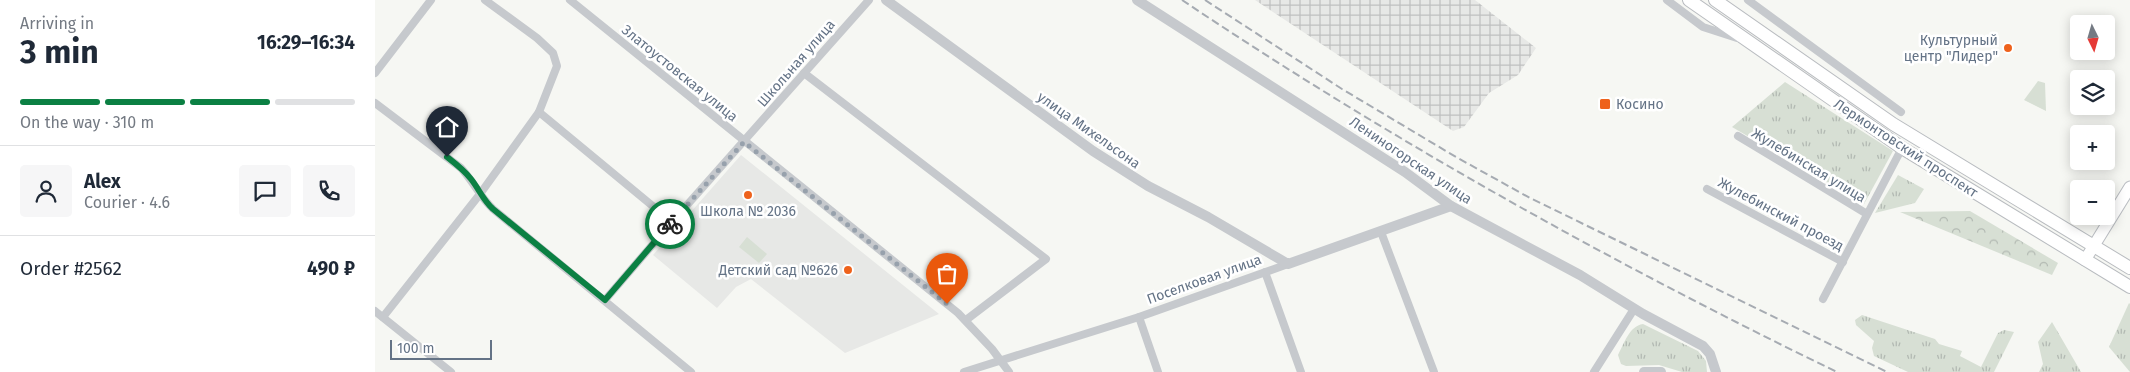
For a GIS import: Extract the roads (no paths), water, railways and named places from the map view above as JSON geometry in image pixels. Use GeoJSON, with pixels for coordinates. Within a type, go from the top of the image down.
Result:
{"type":"FeatureCollection","features":[{"type":"Feature","properties":{"kind":"main road","name":"Лермонтовский проспект"},"geometry":{"type":"LineString","coordinates":[[1689,0],[1902,148],[2130,286]]}},
{"type":"Feature","properties":{"kind":"main road","name":"Лермонтовский проспект"},"geometry":{"type":"LineString","coordinates":[[1715,0],[1893,124],[2094,248],[2130,268]]}},
{"type":"Feature","properties":{"kind":"main road"},"geometry":{"type":"LineString","coordinates":[[2085,260],[2130,187]]}},
{"type":"Feature","properties":{"kind":"street"},"geometry":{"type":"LineString","coordinates":[[375,73],[431,0]]}},
{"type":"Feature","properties":{"kind":"street"},"geometry":{"type":"LineString","coordinates":[[383,317],[480,194],[539,112],[557,66],[553,53],[537,38],[485,0]]}},
{"type":"Feature","properties":{"kind":"street","name":"Златоустовская улица"},"geometry":{"type":"LineString","coordinates":[[570,0],[966,320],[1009,372]]}},
{"type":"Feature","properties":{"kind":"street","name":"Школьная улица"},"geometry":{"type":"LineString","coordinates":[[605,300],[869,0]]}},
{"type":"Feature","properties":{"kind":"street","name":"улица Михельсона"},"geometry":{"type":"LineString","coordinates":[[886,0],[1093,151],[1148,186],[1208,217],[1288,264]]}},
{"type":"Feature","properties":{"kind":"street","name":"Лениногорская улица"},"geometry":{"type":"LineString","coordinates":[[1137,0],[1420,181],[1451,206],[1580,275],[1634,309],[1703,346],[1711,354],[1716,372]]}},
{"type":"Feature","properties":{"kind":"street"},"geometry":{"type":"LineString","coordinates":[[1667,0],[1703,26],[1746,41]]}},
{"type":"Feature","properties":{"kind":"street"},"geometry":{"type":"LineString","coordinates":[[1748,0],[1901,112]]}},
{"type":"Feature","properties":{"kind":"street"},"geometry":{"type":"LineString","coordinates":[[1703,26],[1713,25],[1727,9]]}},
{"type":"Feature","properties":{"kind":"street"},"geometry":{"type":"LineString","coordinates":[[804,73],[1046,259],[966,320]]}},
{"type":"Feature","properties":{"kind":"street"},"geometry":{"type":"LineString","coordinates":[[375,103],[461,168],[493,209],[691,372]]}},
{"type":"Feature","properties":{"kind":"street"},"geometry":{"type":"LineString","coordinates":[[539,112],[672,222]]}},
{"type":"Feature","properties":{"kind":"street","name":"Жулебинская улица"},"geometry":{"type":"LineString","coordinates":[[1738,136],[1867,214]]}},
{"type":"Feature","properties":{"kind":"street"},"geometry":{"type":"LineString","coordinates":[[1823,299],[1902,148]]}},
{"type":"Feature","properties":{"kind":"street","name":"Жулебинский проезд"},"geometry":{"type":"LineString","coordinates":[[1707,189],[1843,262]]}},
{"type":"Feature","properties":{"kind":"street","name":"Поселковая улица"},"geometry":{"type":"LineString","coordinates":[[964,372],[1139,316],[1451,206]]}},
{"type":"Feature","properties":{"kind":"street"},"geometry":{"type":"LineString","coordinates":[[1381,232],[1434,372]]}},
{"type":"Feature","properties":{"kind":"street"},"geometry":{"type":"LineString","coordinates":[[1265,272],[1301,372]]}},
{"type":"Feature","properties":{"kind":"street"},"geometry":{"type":"LineString","coordinates":[[1594,372],[1634,309]]}},
{"type":"Feature","properties":{"kind":"street"},"geometry":{"type":"LineString","coordinates":[[375,311],[451,372]]}},
{"type":"Feature","properties":{"kind":"street"},"geometry":{"type":"LineString","coordinates":[[1139,316],[1158,372]]}},
{"type":"Feature","properties":{"kind":"street"},"geometry":{"type":"LineString","coordinates":[[1643,372],[1661,372]]}},
{"type":"Feature","properties":{"kind":"railway"},"geometry":{"type":"LineString","coordinates":[[1182,0],[1341,102],[1503,197],[1668,287],[1837,372]]}},
{"type":"Feature","properties":{"kind":"railway"},"geometry":{"type":"LineString","coordinates":[[1205,0],[1342,89],[1456,157],[1530,198],[1887,372]]}},
{"type":"Feature","properties":{"kind":"place","name":"Культурный центр \"Лидер\""},"geometry":{"type":"Point","coordinates":[2008,48]}},
{"type":"Feature","properties":{"kind":"place","name":"Косино"},"geometry":{"type":"Point","coordinates":[1605,104]}},
{"type":"Feature","properties":{"kind":"place","name":"Школа № 2036"},"geometry":{"type":"Point","coordinates":[748,195]}},
{"type":"Feature","properties":{"kind":"place","name":"Детский сад №626"},"geometry":{"type":"Point","coordinates":[848,270]}}]}
